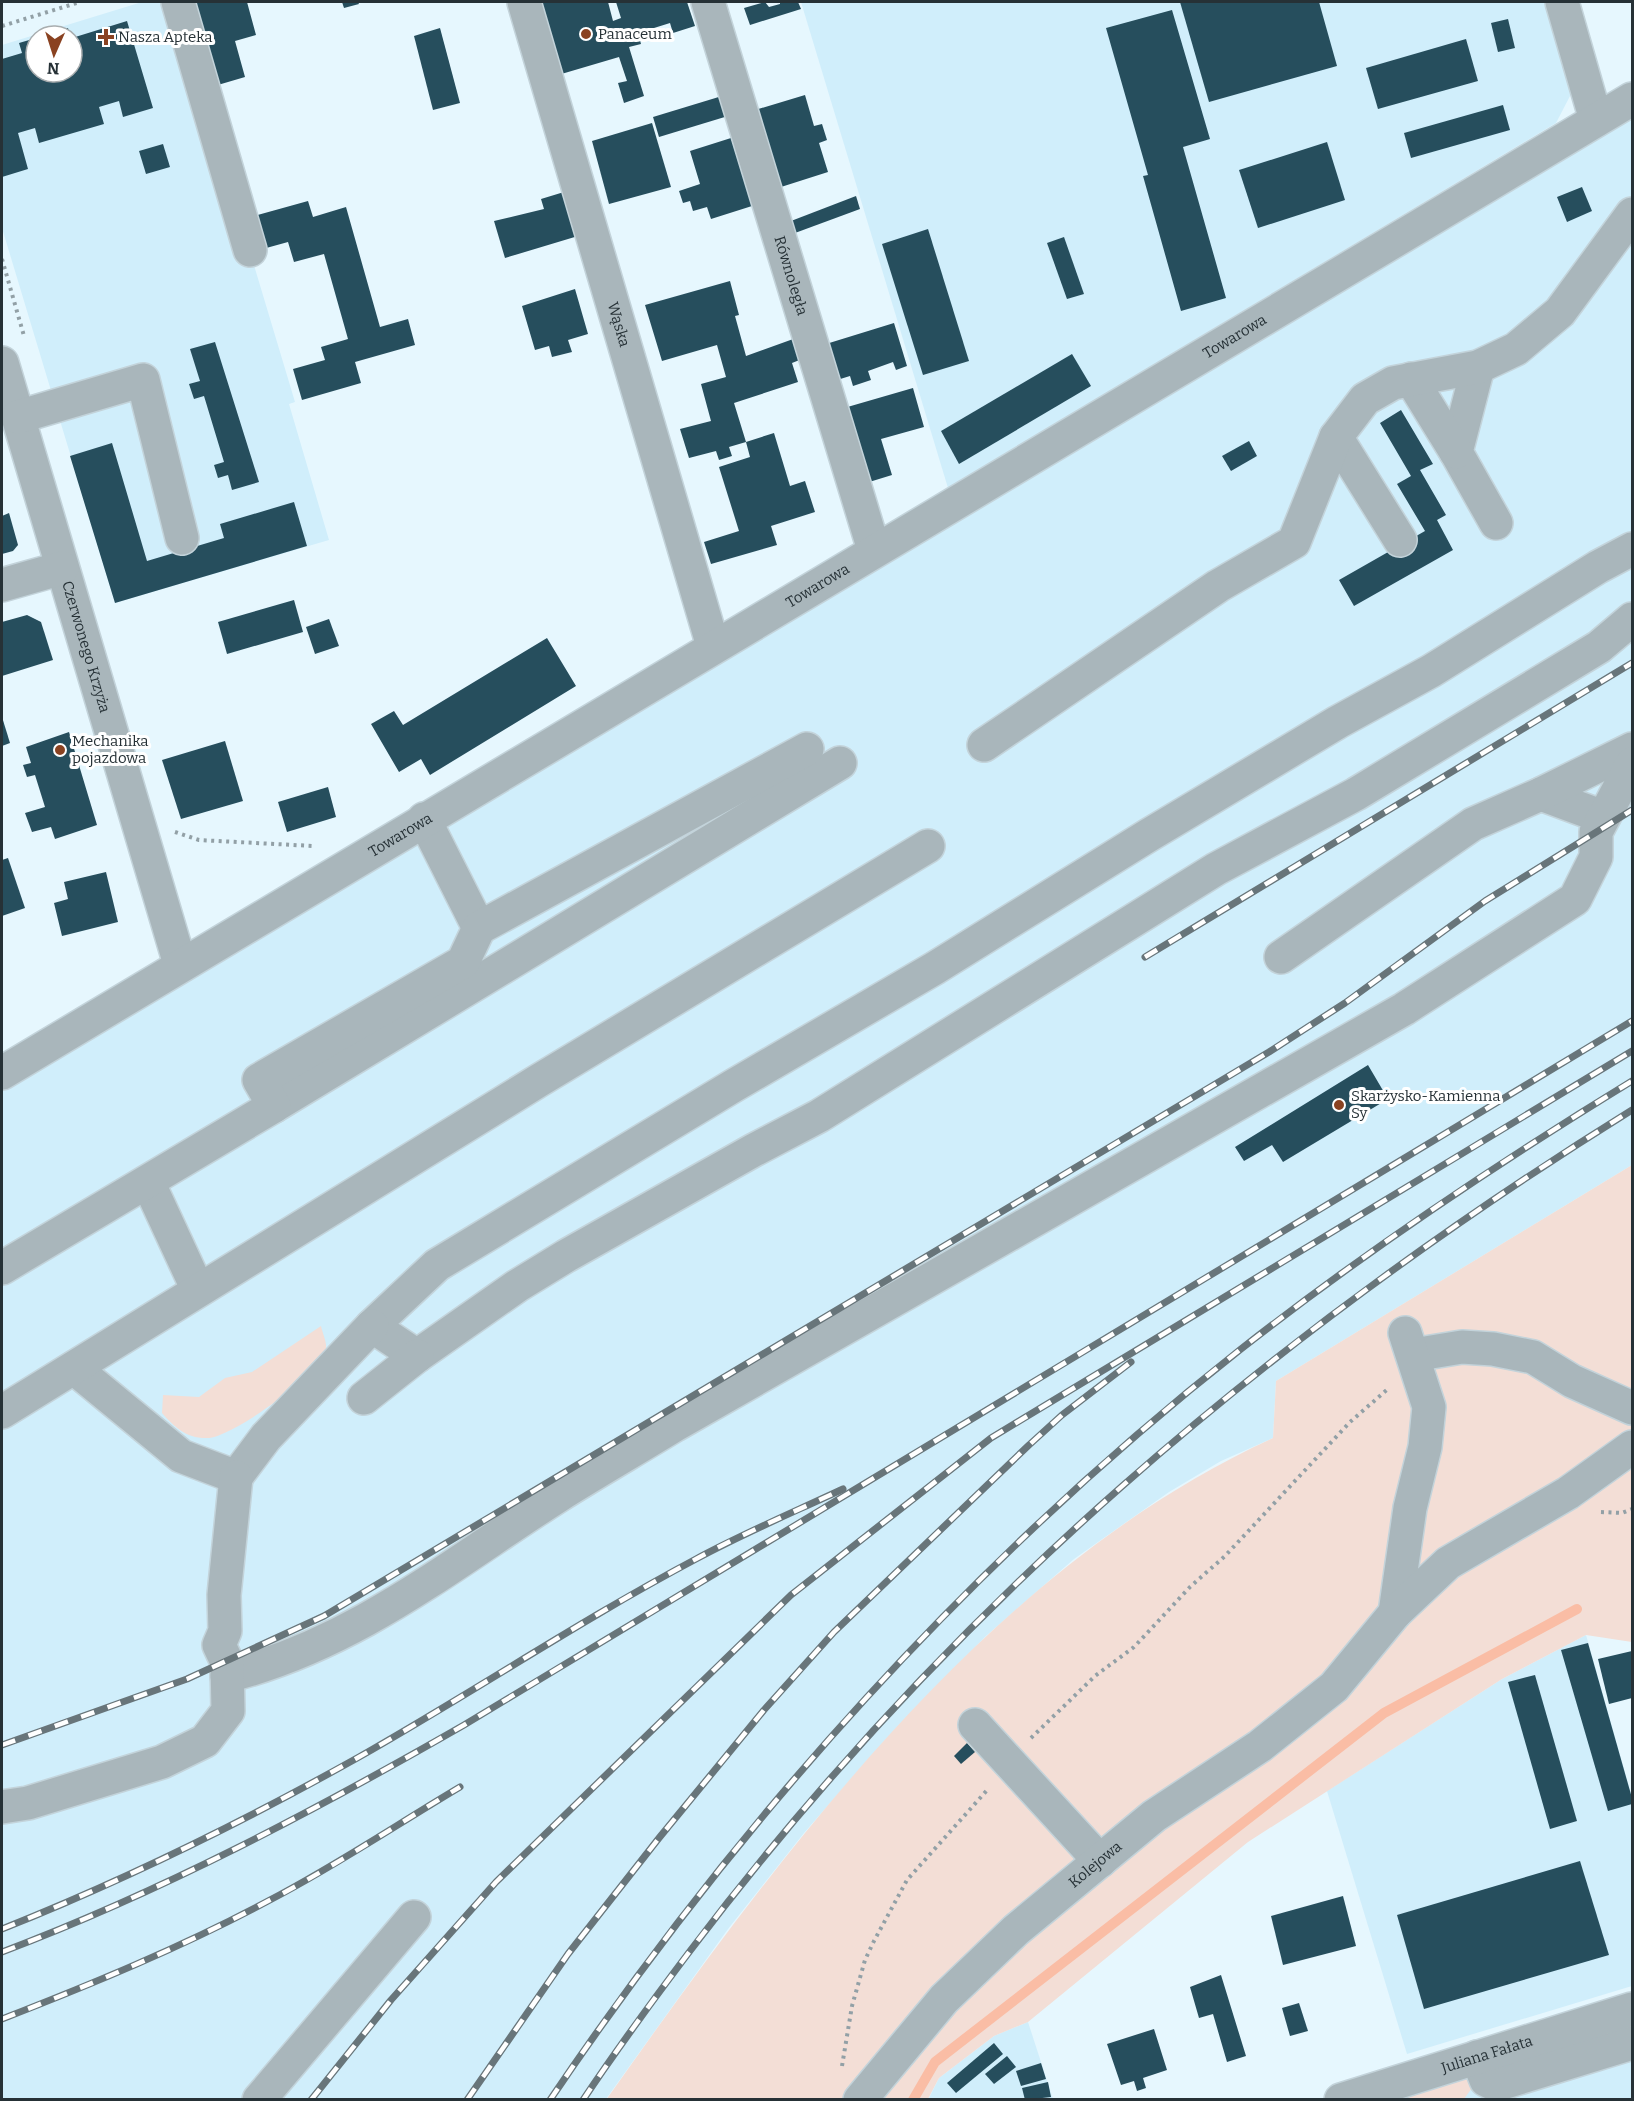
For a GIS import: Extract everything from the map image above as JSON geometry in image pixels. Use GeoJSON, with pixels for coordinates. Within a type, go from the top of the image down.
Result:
{"type":"FeatureCollection","features":[{"type":"Feature","properties":{"kind":"street"},"geometry":{"type":"LineString","coordinates":[[178,2],[250,250]]}},
{"type":"Feature","properties":{"kind":"street","name":"Wąska"},"geometry":{"type":"LineString","coordinates":[[524,2],[713,646]]}},
{"type":"Feature","properties":{"kind":"street","name":"Równoległa"},"geometry":{"type":"LineString","coordinates":[[708,2],[874,550]]}},
{"type":"Feature","properties":{"kind":"street"},"geometry":{"type":"LineString","coordinates":[[1562,2],[1596,120]]}},
{"type":"Feature","properties":{"kind":"street","name":"Towarowa"},"geometry":{"type":"LineString","coordinates":[[2,1073],[180,964],[1632,99]]}},
{"type":"Feature","properties":{"kind":"street"},"geometry":{"type":"LineString","coordinates":[[984,745],[1218,586],[1294,542],[1336,437],[1365,399],[1393,383],[1478,367],[1516,349],[1560,312],[1632,214]]}},
{"type":"Feature","properties":{"kind":"street","name":"Czerwonego Krzyża"},"geometry":{"type":"LineString","coordinates":[[2,363],[180,964]]}},
{"type":"Feature","properties":{"kind":"street"},"geometry":{"type":"LineString","coordinates":[[1456,452],[1478,367]]}},
{"type":"Feature","properties":{"kind":"street"},"geometry":{"type":"LineString","coordinates":[[1412,379],[1496,523]]}},
{"type":"Feature","properties":{"kind":"street"},"geometry":{"type":"LineString","coordinates":[[18,417],[143,380],[182,538]]}},
{"type":"Feature","properties":{"kind":"street"},"geometry":{"type":"LineString","coordinates":[[1336,437],[1400,540]]}},
{"type":"Feature","properties":{"kind":"street"},"geometry":{"type":"LineString","coordinates":[[2,1808],[28,1803],[162,1762],[206,1741],[228,1711],[226,1662],[219,1645],[225,1631],[224,1595],[236,1477],[266,1437],[372,1326],[437,1265],[742,1080],[935,968],[1338,722],[1431,670],[1598,567],[1632,549]]}},
{"type":"Feature","properties":{"kind":"street"},"geometry":{"type":"LineString","coordinates":[[2,585],[62,568]]}},
{"type":"Feature","properties":{"kind":"street"},"geometry":{"type":"LineString","coordinates":[[364,1398],[417,1356],[517,1286],[753,1150],[819,1116],[1216,869],[1356,794],[1599,647],[1632,619]]}},
{"type":"Feature","properties":{"kind":"street"},"geometry":{"type":"LineString","coordinates":[[274,1106],[259,1080],[463,962],[480,928],[807,749]]}},
{"type":"Feature","properties":{"kind":"street"},"geometry":{"type":"LineString","coordinates":[[1281,957],[1473,824],[1541,794],[1632,749]]}},
{"type":"Feature","properties":{"kind":"street"},"geometry":{"type":"LineString","coordinates":[[2,1268],[840,763]]}},
{"type":"Feature","properties":{"kind":"street"},"geometry":{"type":"LineString","coordinates":[[227,1676],[270,1665],[328,1641],[388,1607],[438,1578],[558,1496],[675,1425],[1404,1009],[1575,899],[1596,857],[1596,832],[1632,764]]}},
{"type":"Feature","properties":{"kind":"street"},"geometry":{"type":"LineString","coordinates":[[1541,794],[1603,817]]}},
{"type":"Feature","properties":{"kind":"street"},"geometry":{"type":"LineString","coordinates":[[424,819],[480,928]]}},
{"type":"Feature","properties":{"kind":"street"},"geometry":{"type":"LineString","coordinates":[[2,1413],[538,1081],[928,846]]}},
{"type":"Feature","properties":{"kind":"street"},"geometry":{"type":"LineString","coordinates":[[148,1182],[198,1290]]}},
{"type":"Feature","properties":{"kind":"street"},"geometry":{"type":"LineString","coordinates":[[372,1326],[417,1356]]}},
{"type":"Feature","properties":{"kind":"street"},"geometry":{"type":"LineString","coordinates":[[1395,1613],[1410,1508],[1425,1447],[1430,1407],[1412,1353],[1462,1347],[1493,1349],[1533,1357],[1572,1381],[1632,1408]]}},
{"type":"Feature","properties":{"kind":"street"},"geometry":{"type":"LineString","coordinates":[[74,1368],[181,1456],[236,1477]]}},
{"type":"Feature","properties":{"kind":"street","name":"Kolejowa"},"geometry":{"type":"LineString","coordinates":[[860,2100],[879,2073],[944,1999],[1016,1930],[1154,1816],[1260,1746],[1334,1687],[1395,1613],[1448,1563],[1578,1487],[1632,1447]]}},
{"type":"Feature","properties":{"kind":"street"},"geometry":{"type":"LineString","coordinates":[[975,1725],[1100,1860]]}},
{"type":"Feature","properties":{"kind":"street"},"geometry":{"type":"LineString","coordinates":[[259,2100],[414,1917]]}},
{"type":"Feature","properties":{"kind":"street","name":"Juliana Fałata"},"geometry":{"type":"LineString","coordinates":[[1341,2100],[1485,2080],[1632,2009]]}},
{"type":"Feature","properties":{"kind":"street"},"geometry":{"type":"LineString","coordinates":[[1485,2080],[1496,2085],[1566,2074],[1632,2043]]}},
{"type":"Feature","properties":{"kind":"path"},"geometry":{"type":"LineString","coordinates":[[2,26],[80,2]]}},
{"type":"Feature","properties":{"kind":"path"},"geometry":{"type":"LineString","coordinates":[[170,830],[198,840],[314,846]]}},
{"type":"Feature","properties":{"kind":"path"},"geometry":{"type":"LineString","coordinates":[[842,2069],[852,2006],[865,1960],[907,1880],[1010,1763],[1075,1694],[1134,1647],[1373,1400],[1412,1353]]}},
{"type":"Feature","properties":{"kind":"shaded area"},"geometry":{"type":"Polygon","coordinates":[[[142,2],[175,2],[295,402],[289,404],[329,540],[115,603],[2,228],[2,45],[24,38],[24,84],[84,84],[84,24],[70,24],[142,2]]]}},
{"type":"Feature","properties":{"kind":"shaded area"},"geometry":{"type":"Polygon","coordinates":[[[801,2],[1545,2],[1569,77],[1570,96],[1556,123],[948,488],[801,2]]]}},
{"type":"Feature","properties":{"kind":"shaded area"},"geometry":{"type":"Polygon","coordinates":[[[1632,103],[1632,1165],[1276,1381],[1273,1438],[1221,1461],[1169,1492],[1074,1559],[986,1636],[885,1740],[804,1833],[728,1929],[606,2099],[2,2100],[2,1078],[1632,103]]]}},
{"type":"Feature","properties":{"kind":"shaded area"},"geometry":{"type":"Polygon","coordinates":[[[1632,1165],[1632,1642],[1586,1635],[1502,1679],[1248,1842],[1028,2022],[994,2036],[939,2078],[928,2099],[606,2100],[745,1910],[820,1815],[899,1724],[984,1639],[1074,1561],[1170,1494],[1273,1438],[1276,1381],[1632,1165]]]}},
{"type":"Feature","properties":{"kind":"shaded area"},"geometry":{"type":"Polygon","coordinates":[[[321,1326],[326,1348],[321,1359],[275,1402],[236,1427],[220,1435],[200,1438],[182,1431],[162,1413],[163,1395],[199,1397],[225,1378],[252,1372],[321,1326]]]}},
{"type":"Feature","properties":{"kind":"shaded area"},"geometry":{"type":"Polygon","coordinates":[[[1586,1635],[1632,1797],[1632,1986],[1407,2054],[1327,1791],[1502,1679],[1586,1635]]]}},
{"type":"Feature","properties":{"kind":"shaded area"},"geometry":{"type":"Polygon","coordinates":[[[1632,2019],[1632,2099],[1391,2100],[1632,2019]]]}},
{"type":"Feature","properties":{"kind":"shaded area"},"geometry":{"type":"Polygon","coordinates":[[[1028,2022],[1053,2099],[928,2100],[939,2078],[994,2036],[1028,2022]]]}},
{"type":"Feature","properties":{"kind":"shaded area"},"geometry":{"type":"Polygon","coordinates":[[[1468,2074],[1472,2088],[1464,2099],[1383,2100],[1468,2074]]]}},
{"type":"Feature","properties":{"kind":"building"},"geometry":{"type":"Polygon","coordinates":[[[194,2],[247,2],[256,35],[235,41],[245,77],[211,87],[194,2]]]}},
{"type":"Feature","properties":{"kind":"building"},"geometry":{"type":"Polygon","coordinates":[[[342,2],[358,2],[359,4],[344,8],[342,2]]]}},
{"type":"Feature","properties":{"kind":"building","name":"Panaceum"},"geometry":{"type":"Polygon","coordinates":[[[536,2],[608,2],[613,21],[621,18],[616,2],[687,2],[695,26],[673,33],[670,23],[638,33],[641,44],[629,47],[644,96],[624,103],[618,83],[627,81],[619,57],[558,75],[536,2]]]}},
{"type":"Feature","properties":{"kind":"building"},"geometry":{"type":"Polygon","coordinates":[[[765,2],[769,7],[780,4],[780,2],[798,2],[801,9],[750,25],[744,8],[765,2]]]}},
{"type":"Feature","properties":{"kind":"building"},"geometry":{"type":"Polygon","coordinates":[[[1180,2],[1319,2],[1337,66],[1209,102],[1180,2]]]}},
{"type":"Feature","properties":{"kind":"building"},"geometry":{"type":"Polygon","coordinates":[[[1172,10],[1210,139],[1183,147],[1226,298],[1181,311],[1143,176],[1148,175],[1106,28],[1172,10]]]}},
{"type":"Feature","properties":{"kind":"building"},"geometry":{"type":"Polygon","coordinates":[[[1508,19],[1515,48],[1498,52],[1491,23],[1508,19]]]}},
{"type":"Feature","properties":{"kind":"building"},"geometry":{"type":"Polygon","coordinates":[[[127,21],[153,108],[123,117],[119,101],[99,107],[104,124],[39,143],[35,128],[18,133],[28,169],[2,177],[2,59],[22,53],[19,43],[24,42],[24,84],[84,84],[84,34],[127,21]]]}},
{"type":"Feature","properties":{"kind":"building"},"geometry":{"type":"Polygon","coordinates":[[[440,28],[460,103],[433,110],[414,36],[440,28]]]}},
{"type":"Feature","properties":{"kind":"building"},"geometry":{"type":"Polygon","coordinates":[[[1466,39],[1478,81],[1378,109],[1366,68],[1466,39]]]}},
{"type":"Feature","properties":{"kind":"building"},"geometry":{"type":"Polygon","coordinates":[[[805,95],[814,126],[822,124],[827,140],[819,143],[828,172],[781,187],[755,110],[805,95]]]}},
{"type":"Feature","properties":{"kind":"building"},"geometry":{"type":"Polygon","coordinates":[[[722,96],[728,116],[659,137],[653,117],[722,96]]]}},
{"type":"Feature","properties":{"kind":"building"},"geometry":{"type":"Polygon","coordinates":[[[1503,105],[1510,130],[1411,158],[1404,133],[1503,105]]]}},
{"type":"Feature","properties":{"kind":"building"},"geometry":{"type":"Polygon","coordinates":[[[652,123],[671,187],[609,204],[592,141],[652,123]]]}},
{"type":"Feature","properties":{"kind":"building"},"geometry":{"type":"Polygon","coordinates":[[[731,138],[752,206],[711,219],[707,207],[693,211],[690,201],[683,203],[679,191],[700,184],[690,151],[731,138]]]}},
{"type":"Feature","properties":{"kind":"building"},"geometry":{"type":"Polygon","coordinates":[[[1327,142],[1345,200],[1258,228],[1239,170],[1327,142]]]}},
{"type":"Feature","properties":{"kind":"building"},"geometry":{"type":"Polygon","coordinates":[[[163,144],[170,167],[146,174],[139,151],[163,144]]]}},
{"type":"Feature","properties":{"kind":"building"},"geometry":{"type":"Polygon","coordinates":[[[1582,187],[1592,211],[1567,222],[1557,197],[1582,187]]]}},
{"type":"Feature","properties":{"kind":"building"},"geometry":{"type":"Polygon","coordinates":[[[564,192],[578,236],[505,258],[494,221],[544,209],[541,199],[564,192]]]}},
{"type":"Feature","properties":{"kind":"building"},"geometry":{"type":"Polygon","coordinates":[[[856,196],[860,209],[795,233],[791,221],[856,196]]]}},
{"type":"Feature","properties":{"kind":"building"},"geometry":{"type":"Polygon","coordinates":[[[308,201],[313,217],[346,207],[380,327],[408,319],[415,345],[355,362],[361,383],[302,400],[293,369],[325,360],[321,347],[348,339],[324,254],[294,262],[288,242],[259,250],[250,217],[308,201]]]}},
{"type":"Feature","properties":{"kind":"building"},"geometry":{"type":"Polygon","coordinates":[[[928,229],[969,361],[923,375],[882,244],[928,229]]]}},
{"type":"Feature","properties":{"kind":"building"},"geometry":{"type":"Polygon","coordinates":[[[1064,237],[1084,294],[1067,299],[1047,243],[1064,237]]]}},
{"type":"Feature","properties":{"kind":"building"},"geometry":{"type":"Polygon","coordinates":[[[730,281],[739,315],[735,316],[746,356],[796,338],[802,359],[792,363],[798,382],[734,403],[746,442],[729,447],[732,456],[719,460],[716,451],[689,458],[680,429],[711,421],[701,384],[726,377],[717,345],[662,361],[645,305],[730,281]]]}},
{"type":"Feature","properties":{"kind":"building"},"geometry":{"type":"Polygon","coordinates":[[[575,289],[588,334],[568,340],[572,352],[552,357],[549,346],[535,350],[522,306],[575,289]]]}},
{"type":"Feature","properties":{"kind":"building"},"geometry":{"type":"Polygon","coordinates":[[[894,323],[907,366],[896,370],[893,362],[868,371],[871,380],[853,386],[850,376],[837,380],[826,344],[894,323]]]}},
{"type":"Feature","properties":{"kind":"building"},"geometry":{"type":"Polygon","coordinates":[[[215,342],[259,482],[232,490],[228,475],[218,478],[214,465],[224,462],[204,396],[194,399],[189,384],[200,381],[190,349],[215,342]]]}},
{"type":"Feature","properties":{"kind":"building"},"geometry":{"type":"Polygon","coordinates":[[[1072,354],[1091,386],[959,464],[941,431],[1072,354]]]}},
{"type":"Feature","properties":{"kind":"building"},"geometry":{"type":"Polygon","coordinates":[[[913,388],[924,427],[881,439],[892,475],[866,483],[844,408],[913,388]]]}},
{"type":"Feature","properties":{"kind":"building"},"geometry":{"type":"Polygon","coordinates":[[[1401,410],[1433,464],[1420,470],[1446,515],[1437,520],[1453,550],[1354,606],[1339,580],[1425,531],[1397,484],[1411,476],[1380,423],[1401,410]]]}},
{"type":"Feature","properties":{"kind":"building"},"geometry":{"type":"Polygon","coordinates":[[[774,433],[790,486],[805,481],[815,512],[771,526],[777,545],[711,564],[704,542],[739,531],[719,467],[750,457],[746,442],[774,433]]]}},
{"type":"Feature","properties":{"kind":"building"},"geometry":{"type":"Polygon","coordinates":[[[1249,441],[1257,456],[1231,471],[1222,456],[1249,441]]]}},
{"type":"Feature","properties":{"kind":"building"},"geometry":{"type":"Polygon","coordinates":[[[112,443],[147,561],[224,538],[220,524],[294,502],[307,546],[115,603],[70,456],[112,443]]]}},
{"type":"Feature","properties":{"kind":"building"},"geometry":{"type":"Polygon","coordinates":[[[9,513],[18,545],[13,551],[2,554],[2,516],[9,513]]]}},
{"type":"Feature","properties":{"kind":"building"},"geometry":{"type":"Polygon","coordinates":[[[294,600],[303,632],[227,654],[218,622],[294,600]]]}},
{"type":"Feature","properties":{"kind":"building"},"geometry":{"type":"Polygon","coordinates":[[[27,615],[41,622],[53,660],[2,676],[2,622],[27,615]]]}},
{"type":"Feature","properties":{"kind":"building"},"geometry":{"type":"Polygon","coordinates":[[[329,619],[339,646],[315,654],[306,627],[329,619]]]}},
{"type":"Feature","properties":{"kind":"building"},"geometry":{"type":"Polygon","coordinates":[[[547,638],[576,686],[430,775],[421,759],[399,772],[371,724],[394,711],[403,725],[547,638]]]}},
{"type":"Feature","properties":{"kind":"building"},"geometry":{"type":"Polygon","coordinates":[[[2,717],[10,743],[2,746],[2,717]]]}},
{"type":"Feature","properties":{"kind":"building"},"geometry":{"type":"Polygon","coordinates":[[[69,732],[97,825],[55,839],[51,827],[32,832],[25,813],[45,807],[35,775],[27,777],[23,765],[31,763],[26,747],[69,732]]]}},
{"type":"Feature","properties":{"kind":"building"},"geometry":{"type":"Polygon","coordinates":[[[225,741],[243,801],[181,819],[162,760],[225,741]]]}},
{"type":"Feature","properties":{"kind":"building"},"geometry":{"type":"Polygon","coordinates":[[[328,787],[336,817],[287,832],[278,802],[328,787]]]}},
{"type":"Feature","properties":{"kind":"building"},"geometry":{"type":"Polygon","coordinates":[[[8,858],[25,908],[2,916],[2,860],[8,858]]]}},
{"type":"Feature","properties":{"kind":"building"},"geometry":{"type":"Polygon","coordinates":[[[106,872],[118,922],[62,936],[54,903],[68,899],[64,882],[106,872]]]}},
{"type":"Feature","properties":{"kind":"building","name":"Skarżysko-Kamienna Sy"},"geometry":{"type":"Polygon","coordinates":[[[1368,1065],[1388,1099],[1283,1162],[1272,1145],[1244,1161],[1235,1147],[1368,1065]]]}},
{"type":"Feature","properties":{"kind":"building"},"geometry":{"type":"Polygon","coordinates":[[[1588,1643],[1632,1798],[1632,1804],[1608,1811],[1561,1650],[1588,1643]]]}},
{"type":"Feature","properties":{"kind":"building"},"geometry":{"type":"Polygon","coordinates":[[[1632,1651],[1632,1698],[1609,1704],[1598,1659],[1632,1651]]]}},
{"type":"Feature","properties":{"kind":"building"},"geometry":{"type":"Polygon","coordinates":[[[1535,1675],[1577,1821],[1550,1829],[1508,1682],[1535,1675]]]}},
{"type":"Feature","properties":{"kind":"building"},"geometry":{"type":"Polygon","coordinates":[[[967,1743],[975,1752],[961,1764],[954,1756],[967,1743]]]}},
{"type":"Feature","properties":{"kind":"building"},"geometry":{"type":"Polygon","coordinates":[[[1580,1861],[1609,1955],[1424,2009],[1397,1915],[1580,1861]]]}},
{"type":"Feature","properties":{"kind":"building"},"geometry":{"type":"Polygon","coordinates":[[[1343,1896],[1356,1946],[1283,1965],[1271,1916],[1343,1896]]]}},
{"type":"Feature","properties":{"kind":"building"},"geometry":{"type":"Polygon","coordinates":[[[1221,1975],[1246,2056],[1227,2062],[1213,2014],[1199,2018],[1190,1987],[1221,1975]]]}},
{"type":"Feature","properties":{"kind":"building"},"geometry":{"type":"Polygon","coordinates":[[[1299,2003],[1308,2031],[1290,2036],[1282,2008],[1299,2003]]]}},
{"type":"Feature","properties":{"kind":"building"},"geometry":{"type":"Polygon","coordinates":[[[1154,2029],[1167,2070],[1143,2078],[1146,2088],[1137,2091],[1134,2081],[1121,2085],[1107,2044],[1154,2029]]]}},
{"type":"Feature","properties":{"kind":"building"},"geometry":{"type":"Polygon","coordinates":[[[994,2043],[1003,2054],[956,2093],[947,2083],[994,2043]]]}},
{"type":"Feature","properties":{"kind":"building"},"geometry":{"type":"Polygon","coordinates":[[[1007,2056],[1016,2067],[994,2084],[985,2074],[1007,2056]]]}},
{"type":"Feature","properties":{"kind":"building"},"geometry":{"type":"Polygon","coordinates":[[[1041,2063],[1046,2079],[1021,2086],[1016,2071],[1041,2063]]]}},
{"type":"Feature","properties":{"kind":"building"},"geometry":{"type":"Polygon","coordinates":[[[1048,2082],[1051,2097],[1025,2100],[1022,2088],[1048,2082]]]}},
{"type":"Feature","properties":{"kind":"waterway"},"geometry":{"type":"LineString","coordinates":[[913,2100],[935,2062],[1384,1713],[1577,1609]]}},
{"type":"Feature","properties":{"kind":"railway"},"geometry":{"type":"LineString","coordinates":[[1145,957],[1632,663]]}},
{"type":"Feature","properties":{"kind":"railway"},"geometry":{"type":"LineString","coordinates":[[2,1745],[187,1679],[324,1616],[1269,1052],[1345,1003],[1485,901],[1632,810]]}},
{"type":"Feature","properties":{"kind":"railway"},"geometry":{"type":"LineString","coordinates":[[2,1952],[121,1903],[237,1848],[464,1725],[1632,1021]]}},
{"type":"Feature","properties":{"kind":"railway"},"geometry":{"type":"LineString","coordinates":[[311,2100],[391,2000],[496,1882],[791,1595],[991,1438],[1632,1051]]}},
{"type":"Feature","properties":{"kind":"railway"},"geometry":{"type":"LineString","coordinates":[[550,2100],[624,1995],[701,1893],[782,1794],[867,1698],[955,1605],[1047,1516],[1142,1430],[1241,1349],[1336,1277],[1433,1209],[1632,1081]]}},
{"type":"Feature","properties":{"kind":"railway"},"geometry":{"type":"LineString","coordinates":[[583,2100],[690,1951],[790,1826],[895,1707],[1006,1594],[1122,1487],[1242,1385],[1368,1289],[1498,1197],[1632,1110]]}},
{"type":"Feature","properties":{"kind":"railway"},"geometry":{"type":"LineString","coordinates":[[467,2100],[568,1954],[764,1710],[834,1632],[1029,1445],[1062,1415],[1131,1362]]}},
{"type":"Feature","properties":{"kind":"railway"},"geometry":{"type":"LineString","coordinates":[[2,1929],[138,1870],[272,1804],[401,1733],[653,1582],[732,1540],[843,1489]]}},
{"type":"Feature","properties":{"kind":"railway"},"geometry":{"type":"LineString","coordinates":[[2,2019],[136,1964],[236,1918],[317,1874],[460,1787]]}},
{"type":"Feature","properties":{"kind":"place","name":"Panaceum"},"geometry":{"type":"Point","coordinates":[586,34]}},
{"type":"Feature","properties":{"kind":"place","name":"Nasza Apteka"},"geometry":{"type":"Point","coordinates":[106,37]}},
{"type":"Feature","properties":{"kind":"place","name":"Mechanika pojazdowa"},"geometry":{"type":"Point","coordinates":[60,750]}},
{"type":"Feature","properties":{"kind":"place","name":"Skarżysko-Kamienna Sy"},"geometry":{"type":"Point","coordinates":[1339,1105]}}]}
